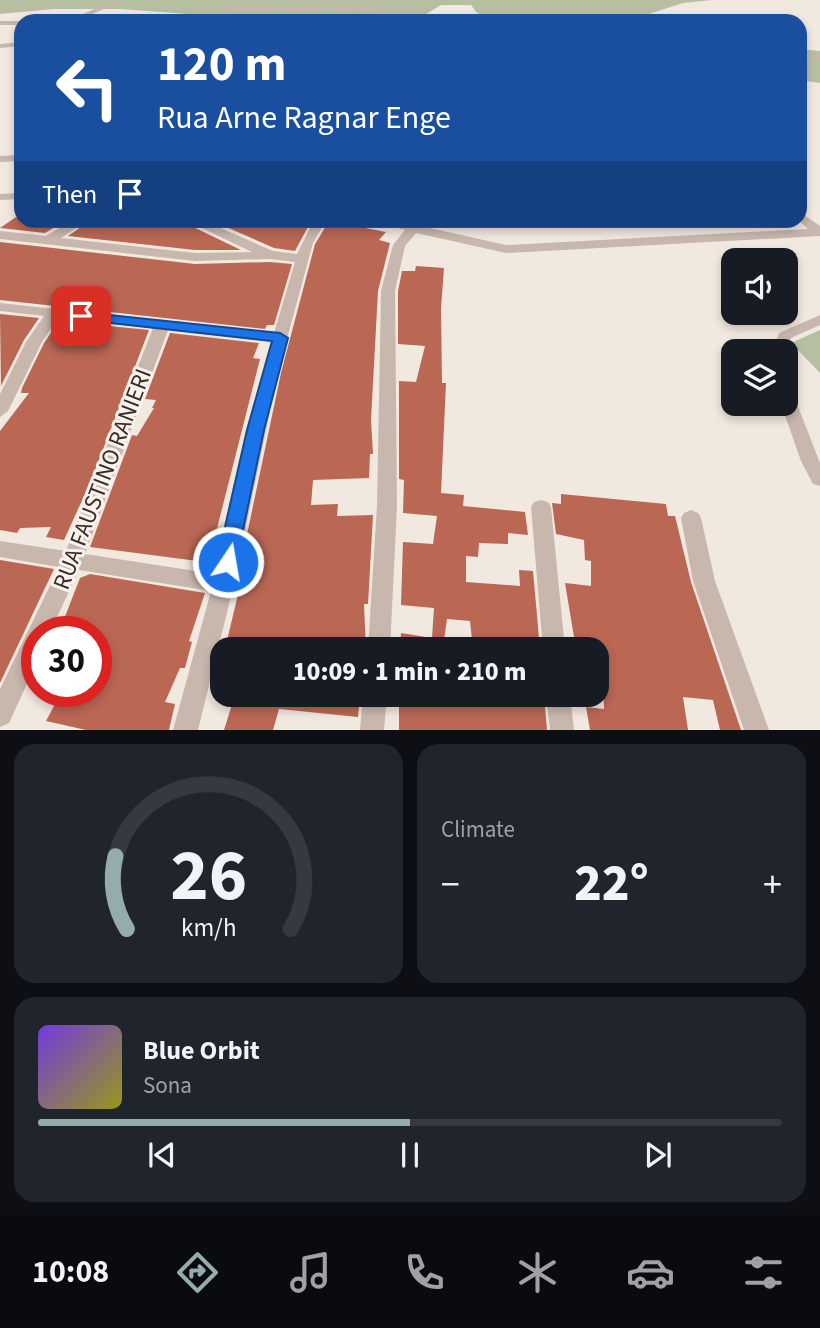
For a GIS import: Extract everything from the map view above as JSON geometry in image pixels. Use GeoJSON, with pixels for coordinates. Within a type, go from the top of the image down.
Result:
{"type":"FeatureCollection","features":[{"type":"Feature","properties":{"kind":"street"},"geometry":{"type":"LineString","coordinates":[[88,14],[121,0]]}},
{"type":"Feature","properties":{"kind":"street"},"geometry":{"type":"LineString","coordinates":[[256,9],[277,0]]}},
{"type":"Feature","properties":{"kind":"street"},"geometry":{"type":"LineString","coordinates":[[216,6],[256,9],[407,7]]}},
{"type":"Feature","properties":{"kind":"street"},"geometry":{"type":"LineString","coordinates":[[50,240],[69,228]]}},
{"type":"Feature","properties":{"kind":"street"},"geometry":{"type":"LineString","coordinates":[[209,228],[270,255]]}},
{"type":"Feature","properties":{"kind":"street"},"geometry":{"type":"LineString","coordinates":[[185,730],[223,584],[255,430],[302,259],[315,228]]}},
{"type":"Feature","properties":{"kind":"street"},"geometry":{"type":"LineString","coordinates":[[405,228],[488,247],[525,250],[820,232]]}},
{"type":"Feature","properties":{"kind":"street"},"geometry":{"type":"LineString","coordinates":[[380,637],[387,506],[388,291],[399,245],[412,230]]}},
{"type":"Feature","properties":{"kind":"street"},"geometry":{"type":"LineString","coordinates":[[0,235],[195,257],[270,255],[302,259]]}},
{"type":"Feature","properties":{"kind":"street"},"geometry":{"type":"LineString","coordinates":[[0,307],[280,338]]}},
{"type":"Feature","properties":{"kind":"street"},"geometry":{"type":"LineString","coordinates":[[0,411],[34,342],[54,313]]}},
{"type":"Feature","properties":{"kind":"street"},"geometry":{"type":"LineString","coordinates":[[783,339],[784,336],[820,319]]}},
{"type":"Feature","properties":{"kind":"street","name":"RUA FAUSTINO RANIERI"},"geometry":{"type":"LineString","coordinates":[[47,616],[72,562],[162,326]]}},
{"type":"Feature","properties":{"kind":"street"},"geometry":{"type":"LineString","coordinates":[[793,416],[820,479]]}},
{"type":"Feature","properties":{"kind":"street"},"geometry":{"type":"LineString","coordinates":[[541,507],[553,637]]}},
{"type":"Feature","properties":{"kind":"street"},"geometry":{"type":"LineString","coordinates":[[691,517],[704,581],[757,730]]}},
{"type":"Feature","properties":{"kind":"street"},"geometry":{"type":"LineString","coordinates":[[0,549],[223,584]]}},
{"type":"Feature","properties":{"kind":"street"},"geometry":{"type":"LineString","coordinates":[[0,715],[21,671]]}},
{"type":"Feature","properties":{"kind":"street"},"geometry":{"type":"LineString","coordinates":[[372,730],[374,707]]}},
{"type":"Feature","properties":{"kind":"street"},"geometry":{"type":"LineString","coordinates":[[559,707],[562,730]]}},
{"type":"Feature","properties":{"kind":"green space"},"geometry":{"type":"Polygon","coordinates":[[[0,0],[712,0],[683,3],[649,14],[480,14],[471,5],[441,5],[426,14],[188,14],[120,9],[55,9],[0,14],[0,0]]]}},
{"type":"Feature","properties":{"kind":"green space"},"geometry":{"type":"Polygon","coordinates":[[[807,50],[820,51],[820,83],[807,81],[807,50]]]}},
{"type":"Feature","properties":{"kind":"green space"},"geometry":{"type":"Polygon","coordinates":[[[820,330],[820,373],[798,350],[798,340],[820,330]]]}},
{"type":"Feature","properties":{"kind":"building"},"geometry":{"type":"Polygon","coordinates":[[[14,218],[14,228],[53,228],[45,233],[0,228],[14,218]]]}},
{"type":"Feature","properties":{"kind":"building"},"geometry":{"type":"Polygon","coordinates":[[[80,228],[195,228],[241,250],[195,250],[68,236],[80,228]]]}},
{"type":"Feature","properties":{"kind":"building"},"geometry":{"type":"Polygon","coordinates":[[[228,228],[307,228],[295,251],[274,248],[228,228]]]}},
{"type":"Feature","properties":{"kind":"building"},"geometry":{"type":"Polygon","coordinates":[[[325,228],[365,228],[386,232],[379,240],[390,243],[378,291],[371,420],[373,454],[370,454],[369,478],[313,480],[311,505],[338,504],[337,516],[373,515],[368,604],[364,604],[365,637],[228,637],[250,544],[245,544],[281,373],[315,244],[325,228]]]}},
{"type":"Feature","properties":{"kind":"building"},"geometry":{"type":"Polygon","coordinates":[[[0,242],[195,264],[292,264],[274,325],[267,325],[265,329],[0,300],[0,242]]]}},
{"type":"Feature","properties":{"kind":"building"},"geometry":{"type":"Polygon","coordinates":[[[416,266],[444,268],[441,308],[442,383],[446,383],[441,493],[464,495],[463,506],[525,512],[528,535],[508,533],[508,544],[479,543],[478,557],[466,556],[466,582],[520,586],[519,570],[533,571],[539,637],[472,637],[470,621],[447,619],[444,637],[432,637],[434,608],[401,605],[403,542],[433,544],[437,516],[403,513],[404,480],[399,479],[399,381],[416,382],[425,346],[398,344],[398,291],[402,271],[415,271],[416,266]]]}},
{"type":"Feature","properties":{"kind":"building"},"geometry":{"type":"Polygon","coordinates":[[[0,314],[39,318],[24,340],[1,386],[0,314]]]}},
{"type":"Feature","properties":{"kind":"building"},"geometry":{"type":"Polygon","coordinates":[[[59,321],[149,330],[90,483],[64,540],[46,537],[51,527],[20,528],[17,533],[0,530],[0,431],[29,393],[21,393],[22,388],[44,343],[59,321]]]}},
{"type":"Feature","properties":{"kind":"building"},"geometry":{"type":"Polygon","coordinates":[[[170,333],[259,343],[253,358],[260,359],[209,560],[205,562],[90,547],[132,435],[137,436],[154,408],[156,400],[145,399],[170,333]]]}},
{"type":"Feature","properties":{"kind":"building"},"geometry":{"type":"Polygon","coordinates":[[[561,494],[666,504],[668,516],[675,516],[691,582],[741,730],[720,730],[713,700],[683,697],[688,730],[590,730],[586,707],[609,707],[609,637],[574,637],[565,583],[591,586],[591,561],[585,560],[584,540],[556,534],[552,503],[561,504],[561,494]]]}},
{"type":"Feature","properties":{"kind":"building"},"geometry":{"type":"Polygon","coordinates":[[[0,560],[54,569],[32,616],[21,616],[21,639],[0,683],[0,560]]]}},
{"type":"Feature","properties":{"kind":"building"},"geometry":{"type":"Polygon","coordinates":[[[90,574],[205,593],[189,641],[192,642],[185,668],[180,668],[165,702],[175,704],[169,730],[86,730],[46,721],[53,707],[112,707],[112,616],[65,616],[80,578],[90,574]]]}},
{"type":"Feature","properties":{"kind":"building"},"geometry":{"type":"Polygon","coordinates":[[[401,633],[426,637],[401,637],[401,633]]]}},
{"type":"Feature","properties":{"kind":"building"},"geometry":{"type":"Polygon","coordinates":[[[231,707],[359,707],[358,717],[279,709],[273,730],[224,730],[231,707]]]}},
{"type":"Feature","properties":{"kind":"building"},"geometry":{"type":"Polygon","coordinates":[[[399,707],[545,707],[547,730],[399,730],[399,707]]]}},
{"type":"Feature","properties":{"kind":"route"},"geometry":{"type":"LineString","coordinates":[[81,316],[280,338],[255,430],[228,562]]}}]}
